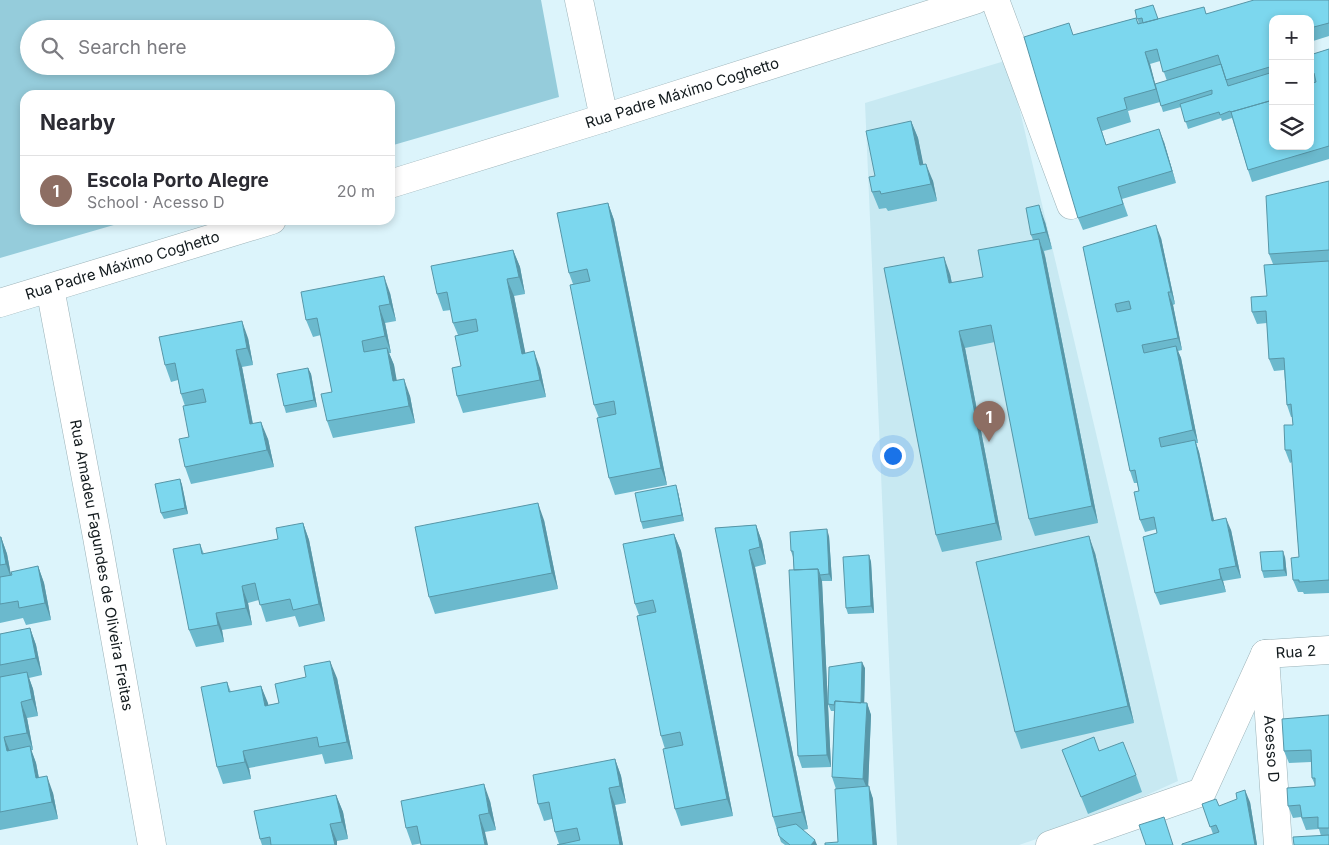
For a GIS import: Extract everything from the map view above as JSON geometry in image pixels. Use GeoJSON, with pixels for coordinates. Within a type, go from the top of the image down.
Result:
{"type":"FeatureCollection","features":[{"type":"Feature","properties":{"kind":"street"},"geometry":{"type":"LineString","coordinates":[[579,0],[604,118]]}},
{"type":"Feature","properties":{"kind":"street","name":"Rua Padre Máximo Coghetto"},"geometry":{"type":"LineString","coordinates":[[395,182],[975,0]]}},
{"type":"Feature","properties":{"kind":"street"},"geometry":{"type":"LineString","coordinates":[[995,0],[1071,205]]}},
{"type":"Feature","properties":{"kind":"street","name":"Rua Padre Máximo Coghetto"},"geometry":{"type":"LineString","coordinates":[[0,303],[256,225]]}},
{"type":"Feature","properties":{"kind":"street","name":"Rua Amadeu Fagundes de Oliveira Freitas"},"geometry":{"type":"LineString","coordinates":[[50,288],[152,845]]}},
{"type":"Feature","properties":{"kind":"street","name":"Rua 2"},"geometry":{"type":"LineString","coordinates":[[1265,654],[1329,650]]}},
{"type":"Feature","properties":{"kind":"street"},"geometry":{"type":"LineString","coordinates":[[1050,845],[1202,792],[1265,654]]}},
{"type":"Feature","properties":{"kind":"street","name":"Acesso D"},"geometry":{"type":"LineString","coordinates":[[1265,654],[1278,845]]}},
{"type":"Feature","properties":{"kind":"shaded area"},"geometry":{"type":"Polygon","coordinates":[[[0,0],[541,0],[559,97],[395,145],[395,90],[20,90],[20,225],[114,225],[0,258],[0,0]]]}},
{"type":"Feature","properties":{"kind":"shaded area"},"geometry":{"type":"Polygon","coordinates":[[[1008,60],[1178,781],[1089,821],[1019,845],[897,845],[865,103],[1008,60]]]}},
{"type":"Feature","properties":{"kind":"building"},"geometry":{"type":"Polygon","coordinates":[[[1254,0],[1329,0],[1329,23],[1314,27],[1314,15],[1269,15],[1269,67],[1226,80],[1218,55],[1163,72],[1157,49],[1145,52],[1156,89],[1124,98],[1127,109],[1097,118],[1106,145],[1159,129],[1172,171],[1118,187],[1123,204],[1078,218],[1024,37],[1069,23],[1073,35],[1136,18],[1138,24],[1204,7],[1206,14],[1254,0]]]}},
{"type":"Feature","properties":{"kind":"building"},"geometry":{"type":"Polygon","coordinates":[[[1153,5],[1158,19],[1143,23],[1142,18],[1137,19],[1135,10],[1153,5]]]}},
{"type":"Feature","properties":{"kind":"building"},"geometry":{"type":"Polygon","coordinates":[[[1329,49],[1329,146],[1248,170],[1231,112],[1269,101],[1269,150],[1314,150],[1314,83],[1316,82],[1314,54],[1329,49]]]}},
{"type":"Feature","properties":{"kind":"building"},"geometry":{"type":"Polygon","coordinates":[[[1221,64],[1228,86],[1269,73],[1269,101],[1220,115],[1219,112],[1185,122],[1180,104],[1212,94],[1212,90],[1161,106],[1155,84],[1221,64]]]}},
{"type":"Feature","properties":{"kind":"building"},"geometry":{"type":"Polygon","coordinates":[[[911,121],[920,165],[926,164],[931,184],[881,194],[880,191],[872,192],[869,177],[875,176],[866,131],[911,121]]]}},
{"type":"Feature","properties":{"kind":"building"},"geometry":{"type":"Polygon","coordinates":[[[1329,181],[1329,250],[1269,254],[1266,196],[1329,181]]]}},
{"type":"Feature","properties":{"kind":"building"},"geometry":{"type":"Polygon","coordinates":[[[608,203],[661,468],[609,478],[597,418],[616,414],[614,401],[594,405],[570,285],[590,281],[587,269],[569,273],[557,213],[608,203]]]}},
{"type":"Feature","properties":{"kind":"building"},"geometry":{"type":"Polygon","coordinates":[[[1039,205],[1046,232],[1031,235],[1026,208],[1039,205]]]}},
{"type":"Feature","properties":{"kind":"building"},"geometry":{"type":"Polygon","coordinates":[[[1156,225],[1171,292],[1168,292],[1178,338],[1142,345],[1144,353],[1176,346],[1193,430],[1159,438],[1161,447],[1195,440],[1212,521],[1226,518],[1236,566],[1219,569],[1221,579],[1155,593],[1143,537],[1157,533],[1154,517],[1140,520],[1134,492],[1139,491],[1135,470],[1130,471],[1083,247],[1156,225]],[[1129,301],[1115,304],[1117,312],[1131,309],[1129,301]]]}},
{"type":"Feature","properties":{"kind":"building"},"geometry":{"type":"Polygon","coordinates":[[[1039,239],[1092,506],[1029,519],[991,325],[959,331],[996,523],[936,535],[884,268],[944,257],[949,283],[983,277],[978,250],[1039,239]]]}},
{"type":"Feature","properties":{"kind":"building"},"geometry":{"type":"Polygon","coordinates":[[[513,250],[519,277],[507,279],[522,354],[534,351],[540,380],[457,396],[452,368],[461,366],[455,336],[478,331],[476,319],[453,323],[447,292],[437,294],[431,266],[513,250]]]}},
{"type":"Feature","properties":{"kind":"building"},"geometry":{"type":"Polygon","coordinates":[[[1329,261],[1329,580],[1299,582],[1299,580],[1293,580],[1291,558],[1299,557],[1291,450],[1285,450],[1284,425],[1293,425],[1291,404],[1287,405],[1284,358],[1269,359],[1266,311],[1252,312],[1251,297],[1267,296],[1264,265],[1329,261]]]}},
{"type":"Feature","properties":{"kind":"building"},"geometry":{"type":"Polygon","coordinates":[[[384,276],[390,304],[379,306],[385,336],[362,341],[364,352],[387,348],[393,381],[404,379],[409,406],[327,421],[321,394],[332,392],[317,318],[306,320],[301,292],[384,276]]]}},
{"type":"Feature","properties":{"kind":"building"},"geometry":{"type":"Polygon","coordinates":[[[242,321],[247,348],[236,350],[250,424],[261,422],[267,450],[185,467],[179,439],[189,437],[183,406],[206,402],[203,389],[181,394],[175,363],[165,365],[159,337],[242,321]]]}},
{"type":"Feature","properties":{"kind":"building"},"geometry":{"type":"Polygon","coordinates":[[[308,368],[314,400],[284,406],[277,374],[308,368]]]}},
{"type":"Feature","properties":{"kind":"building"},"geometry":{"type":"Polygon","coordinates":[[[180,479],[185,508],[161,513],[155,484],[180,479]]]}},
{"type":"Feature","properties":{"kind":"building"},"geometry":{"type":"Polygon","coordinates":[[[676,485],[682,515],[641,522],[635,493],[676,485]]]}},
{"type":"Feature","properties":{"kind":"building"},"geometry":{"type":"Polygon","coordinates":[[[538,503],[552,573],[429,597],[415,527],[538,503]]]}},
{"type":"Feature","properties":{"kind":"building"},"geometry":{"type":"Polygon","coordinates":[[[303,523],[319,604],[293,610],[290,599],[260,605],[255,583],[242,586],[246,608],[216,613],[218,625],[189,630],[173,549],[200,544],[202,554],[278,539],[276,528],[303,523]]]}},
{"type":"Feature","properties":{"kind":"building"},"geometry":{"type":"Polygon","coordinates":[[[756,525],[760,547],[749,550],[802,812],[773,817],[715,528],[756,525]]]}},
{"type":"Feature","properties":{"kind":"building"},"geometry":{"type":"Polygon","coordinates":[[[827,529],[829,574],[820,575],[818,569],[794,570],[790,532],[827,529]]]}},
{"type":"Feature","properties":{"kind":"building"},"geometry":{"type":"Polygon","coordinates":[[[674,534],[727,799],[675,809],[663,749],[683,745],[680,732],[661,736],[637,616],[656,612],[653,600],[635,604],[623,544],[674,534]]]}},
{"type":"Feature","properties":{"kind":"building"},"geometry":{"type":"Polygon","coordinates":[[[1089,536],[1128,706],[1015,732],[976,562],[1089,536]]]}},
{"type":"Feature","properties":{"kind":"building"},"geometry":{"type":"Polygon","coordinates":[[[0,537],[6,564],[0,565],[0,537]]]}},
{"type":"Feature","properties":{"kind":"building"},"geometry":{"type":"Polygon","coordinates":[[[1283,551],[1284,570],[1262,571],[1260,552],[1283,551]]]}},
{"type":"Feature","properties":{"kind":"building"},"geometry":{"type":"Polygon","coordinates":[[[869,555],[871,606],[846,608],[843,557],[869,555]]]}},
{"type":"Feature","properties":{"kind":"building"},"geometry":{"type":"Polygon","coordinates":[[[38,566],[45,603],[19,608],[18,601],[0,604],[0,577],[12,575],[11,572],[38,566]]]}},
{"type":"Feature","properties":{"kind":"building"},"geometry":{"type":"Polygon","coordinates":[[[818,569],[827,755],[798,756],[789,570],[818,569]]]}},
{"type":"Feature","properties":{"kind":"building"},"geometry":{"type":"Polygon","coordinates":[[[30,628],[36,658],[0,665],[0,634],[30,628]]]}},
{"type":"Feature","properties":{"kind":"building"},"geometry":{"type":"Polygon","coordinates":[[[330,661],[347,742],[319,747],[317,737],[243,751],[245,762],[217,767],[201,687],[227,682],[229,692],[261,686],[265,706],[279,703],[275,684],[306,677],[304,666],[330,661]]]}},
{"type":"Feature","properties":{"kind":"building"},"geometry":{"type":"Polygon","coordinates":[[[862,662],[861,703],[835,701],[834,705],[828,704],[829,667],[862,662]]]}},
{"type":"Feature","properties":{"kind":"building"},"geometry":{"type":"Polygon","coordinates":[[[27,672],[32,699],[21,702],[27,733],[4,737],[7,751],[30,746],[36,778],[47,776],[52,802],[0,812],[0,677],[27,672]]]}},
{"type":"Feature","properties":{"kind":"building"},"geometry":{"type":"Polygon","coordinates":[[[835,701],[867,703],[863,779],[832,777],[835,701]]]}},
{"type":"Feature","properties":{"kind":"building"},"geometry":{"type":"Polygon","coordinates":[[[1329,715],[1329,828],[1318,828],[1318,817],[1302,818],[1300,805],[1288,806],[1287,788],[1315,786],[1315,778],[1312,778],[1311,750],[1284,751],[1282,719],[1329,715]]]}},
{"type":"Feature","properties":{"kind":"building"},"geometry":{"type":"Polygon","coordinates":[[[1094,737],[1099,751],[1123,742],[1136,775],[1081,797],[1062,750],[1094,737]]]}},
{"type":"Feature","properties":{"kind":"building"},"geometry":{"type":"Polygon","coordinates":[[[615,759],[620,786],[609,788],[620,845],[557,845],[580,840],[577,828],[555,832],[549,802],[538,804],[533,775],[615,759]]]}},
{"type":"Feature","properties":{"kind":"building"},"geometry":{"type":"Polygon","coordinates":[[[484,784],[489,813],[479,815],[485,845],[421,845],[417,826],[406,828],[401,801],[484,784]]]}},
{"type":"Feature","properties":{"kind":"building"},"geometry":{"type":"Polygon","coordinates":[[[869,786],[873,845],[825,845],[825,843],[838,842],[835,789],[869,786]]]}},
{"type":"Feature","properties":{"kind":"building"},"geometry":{"type":"Polygon","coordinates":[[[1245,790],[1255,845],[1182,845],[1219,832],[1216,825],[1210,827],[1202,804],[1216,799],[1219,806],[1237,799],[1236,793],[1245,790]]]}},
{"type":"Feature","properties":{"kind":"building"},"geometry":{"type":"Polygon","coordinates":[[[336,795],[342,822],[330,824],[335,845],[271,845],[270,837],[260,839],[254,811],[336,795]]]}},
{"type":"Feature","properties":{"kind":"building"},"geometry":{"type":"Polygon","coordinates":[[[1164,817],[1173,845],[1146,845],[1139,825],[1164,817]]]}},
{"type":"Feature","properties":{"kind":"building"},"geometry":{"type":"Polygon","coordinates":[[[796,824],[815,840],[811,845],[790,845],[779,836],[777,828],[796,824]]]}},
{"type":"Feature","properties":{"kind":"building"},"geometry":{"type":"Polygon","coordinates":[[[1329,835],[1329,845],[1294,845],[1293,837],[1329,835]]]}},
{"type":"Feature","properties":{"kind":"place","name":"Escola Porto Alegre"},"geometry":{"type":"Point","coordinates":[989,442]}}]}
